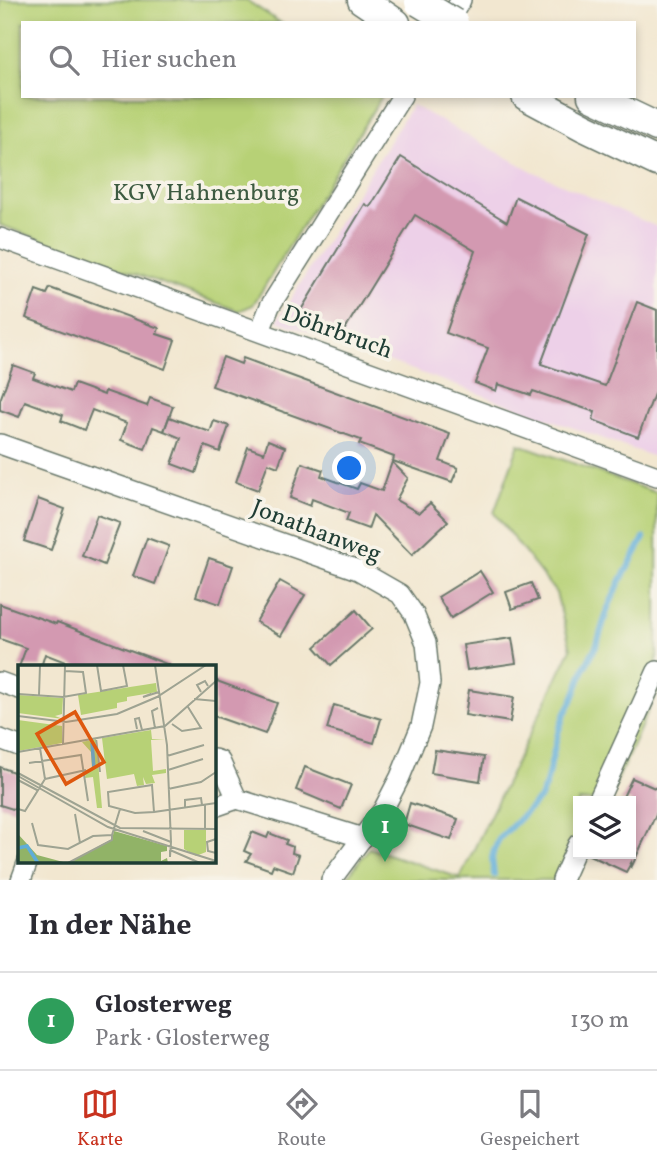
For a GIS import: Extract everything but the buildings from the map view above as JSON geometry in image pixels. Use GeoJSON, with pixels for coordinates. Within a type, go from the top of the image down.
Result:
{"type":"FeatureCollection","features":[{"type":"Feature","properties":{"kind":"highway"},"geometry":{"type":"LineString","coordinates":[[362,0],[394,21]]}},
{"type":"Feature","properties":{"kind":"highway"},"geometry":{"type":"LineString","coordinates":[[418,1],[451,21]]}},
{"type":"Feature","properties":{"kind":"highway"},"geometry":{"type":"LineString","coordinates":[[530,98],[657,162]]}},
{"type":"Feature","properties":{"kind":"highway"},"geometry":{"type":"LineString","coordinates":[[596,98],[657,127]]}},
{"type":"Feature","properties":{"kind":"street"},"geometry":{"type":"LineString","coordinates":[[448,21],[461,0]]}},
{"type":"Feature","properties":{"kind":"street"},"geometry":{"type":"LineString","coordinates":[[260,331],[270,306],[401,98]]}},
{"type":"Feature","properties":{"kind":"street","name":"Döhrbruch"},"geometry":{"type":"LineString","coordinates":[[0,238],[657,476]]}},
{"type":"Feature","properties":{"kind":"street","name":"Jonathanweg"},"geometry":{"type":"LineString","coordinates":[[0,444],[358,570],[400,594],[414,614],[426,643],[430,682],[421,726],[383,810],[331,880]]}},
{"type":"Feature","properties":{"kind":"street"},"geometry":{"type":"LineString","coordinates":[[600,796],[657,671]]}},
{"type":"Feature","properties":{"kind":"street"},"geometry":{"type":"LineString","coordinates":[[0,682],[18,689]]}},
{"type":"Feature","properties":{"kind":"street"},"geometry":{"type":"LineString","coordinates":[[0,739],[18,746]]}},
{"type":"Feature","properties":{"kind":"street"},"geometry":{"type":"LineString","coordinates":[[215,759],[220,761],[237,799]]}},
{"type":"Feature","properties":{"kind":"street"},"geometry":{"type":"LineString","coordinates":[[215,807],[237,799],[362,838]]}},
{"type":"Feature","properties":{"kind":"street"},"geometry":{"type":"LineString","coordinates":[[562,880],[573,855]]}},
{"type":"Feature","properties":{"kind":"street"},"geometry":{"type":"LineString","coordinates":[[21,880],[28,862]]}},
{"type":"Feature","properties":{"kind":"shaded area"},"geometry":{"type":"Polygon","coordinates":[[[412,105],[532,171],[657,227],[657,458],[277,321],[412,105]]]}},
{"type":"Feature","properties":{"kind":"green space","name":"KGV Hahnenburg"},"geometry":{"type":"Polygon","coordinates":[[[0,0],[246,0],[278,21],[21,21],[21,98],[381,98],[253,305],[239,311],[0,225],[0,0]]]}},
{"type":"Feature","properties":{"kind":"green space"},"geometry":{"type":"Polygon","coordinates":[[[519,444],[657,493],[657,691],[610,796],[573,796],[573,859],[583,859],[573,880],[345,880],[369,848],[460,878],[571,649],[556,593],[494,513],[519,444]]]}},
{"type":"Feature","properties":{"kind":"waterway"},"geometry":{"type":"LineString","coordinates":[[494,875],[492,858],[499,839],[540,798],[564,715],[597,644],[608,608],[644,538]]}},
{"type":"Feature","properties":{"kind":"place","name":"Glosterweg"},"geometry":{"type":"Point","coordinates":[385,862]}}]}
